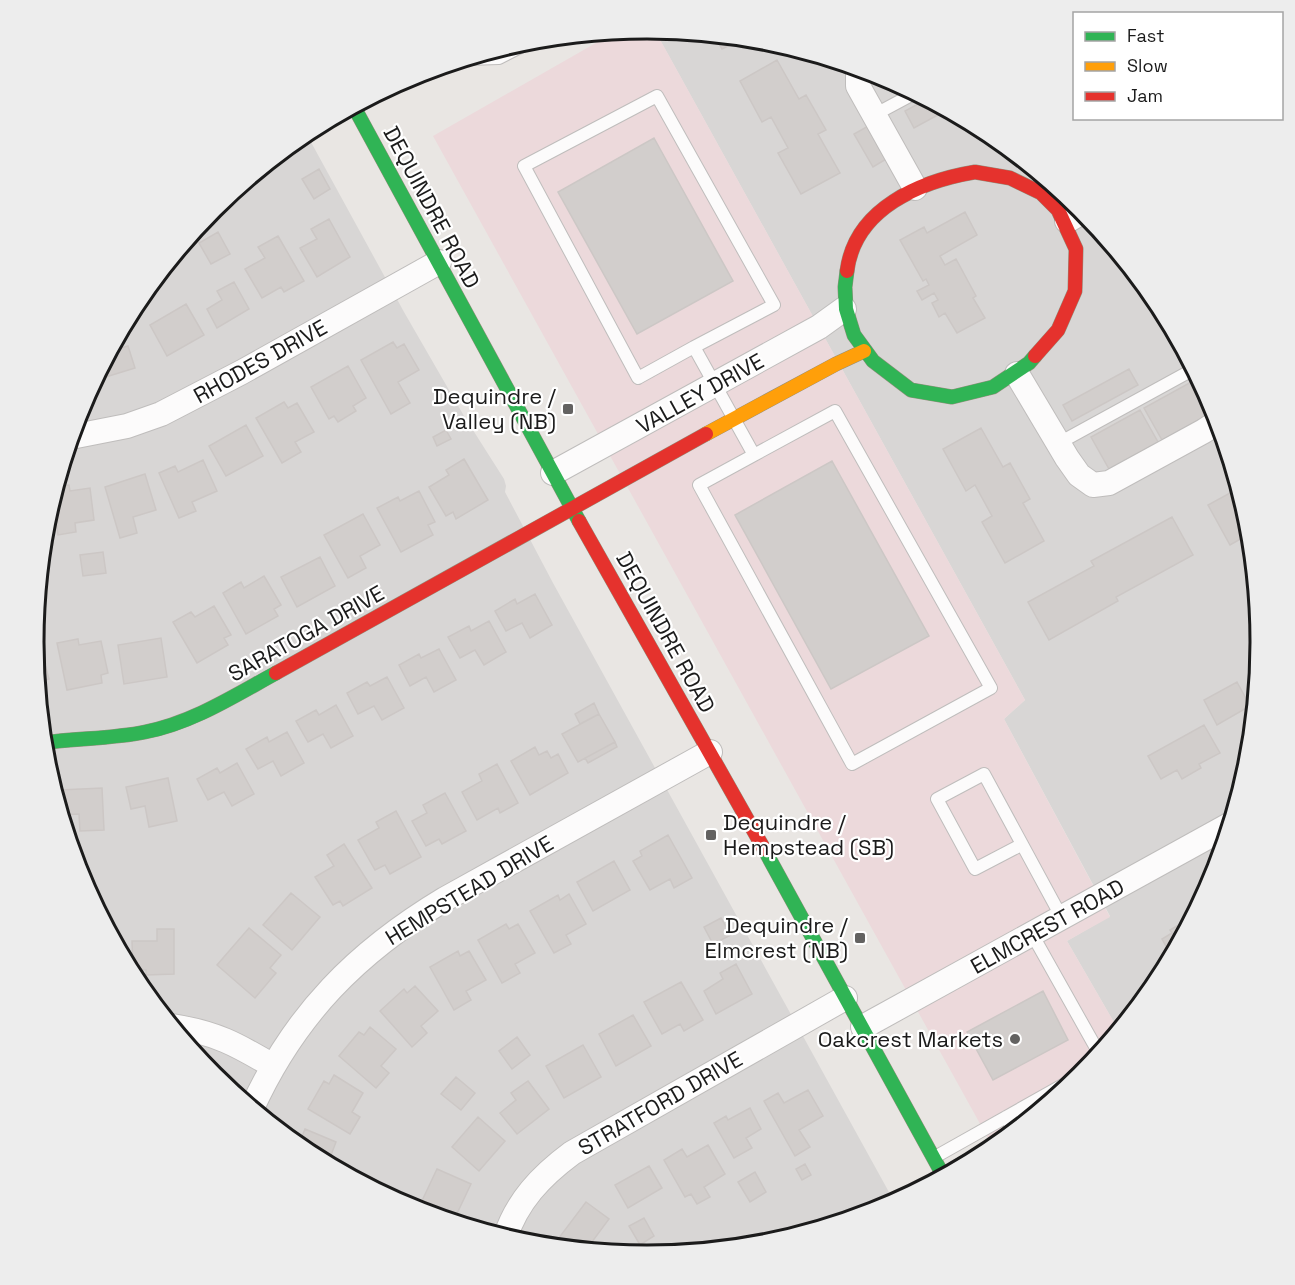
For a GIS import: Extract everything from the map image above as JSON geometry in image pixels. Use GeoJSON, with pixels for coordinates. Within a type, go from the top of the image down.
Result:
{"type":"FeatureCollection","features":[{"type":"Feature","properties":{"kind":"street"},"geometry":{"type":"LineString","coordinates":[[858,77],[858,86],[915,188]]}},
{"type":"Feature","properties":{"kind":"street","name":"DEQUINDRE ROAD"},"geometry":{"type":"LineString","coordinates":[[358,114],[572,508],[710,752],[940,1170]]}},
{"type":"Feature","properties":{"kind":"street"},"geometry":{"type":"LineString","coordinates":[[1072,214],[1036,188],[998,174],[975,172],[952,175],[915,188],[887,205],[855,241],[845,271],[844,309],[852,332],[882,372],[922,395],[949,397],[970,395],[993,388],[1017,374],[1050,342],[1072,300],[1078,261],[1073,234],[1075,217]]}},
{"type":"Feature","properties":{"kind":"street","name":"RHODES DRIVE"},"geometry":{"type":"LineString","coordinates":[[81,435],[127,426],[161,414],[242,372],[439,262]]}},
{"type":"Feature","properties":{"kind":"street","name":"VALLEY DRIVE"},"geometry":{"type":"LineString","coordinates":[[553,473],[819,327],[844,309]]}},
{"type":"Feature","properties":{"kind":"street","name":"VALLEY DRIVE"},"geometry":{"type":"LineString","coordinates":[[572,508],[864,351]]}},
{"type":"Feature","properties":{"kind":"street"},"geometry":{"type":"LineString","coordinates":[[1017,374],[1079,475],[1093,485],[1109,483],[1210,426]]}},
{"type":"Feature","properties":{"kind":"street","name":"SARATOGA DRIVE"},"geometry":{"type":"LineString","coordinates":[[53,741],[147,732],[179,723],[209,710],[526,536],[572,508]]}},
{"type":"Feature","properties":{"kind":"street","name":"HEMPSTEAD DRIVE"},"geometry":{"type":"LineString","coordinates":[[256,1101],[273,1066],[300,1024],[336,983],[375,946],[412,919],[710,752]]}},
{"type":"Feature","properties":{"kind":"street","name":"ELMCREST ROAD"},"geometry":{"type":"LineString","coordinates":[[863,1027],[1221,830]]}},
{"type":"Feature","properties":{"kind":"street","name":"STRATFORD DRIVE"},"geometry":{"type":"LineString","coordinates":[[508,1229],[526,1196],[546,1173],[572,1153],[845,998]]}},
{"type":"Feature","properties":{"kind":"street"},"geometry":{"type":"LineString","coordinates":[[184,1028],[214,1034],[273,1066]]}},
{"type":"Feature","properties":{"kind":"lane"},"geometry":{"type":"LineString","coordinates":[[657,96],[774,304],[694,347],[638,378],[524,166],[657,96]]}},
{"type":"Feature","properties":{"kind":"lane"},"geometry":{"type":"LineString","coordinates":[[874,115],[906,98]]}},
{"type":"Feature","properties":{"kind":"lane"},"geometry":{"type":"LineString","coordinates":[[694,347],[754,455]]}},
{"type":"Feature","properties":{"kind":"lane"},"geometry":{"type":"LineString","coordinates":[[1059,443],[1187,373]]}},
{"type":"Feature","properties":{"kind":"lane"},"geometry":{"type":"LineString","coordinates":[[835,411],[992,688],[852,764],[699,485],[754,455],[835,411]]}},
{"type":"Feature","properties":{"kind":"lane"},"geometry":{"type":"LineString","coordinates":[[1021,845],[975,869],[937,799],[984,774],[1062,918]]}},
{"type":"Feature","properties":{"kind":"lane"},"geometry":{"type":"LineString","coordinates":[[1032,934],[1095,1046]]}},
{"type":"Feature","properties":{"kind":"lane"},"geometry":{"type":"LineString","coordinates":[[934,1158],[1048,1094]]}},
{"type":"Feature","properties":{"kind":"lane"},"geometry":{"type":"LineString","coordinates":[[1006,1117],[1010,1124]]}},
{"type":"Feature","properties":{"kind":"shaded area"},"geometry":{"type":"Polygon","coordinates":[[[660,39],[726,44],[804,60],[841,71],[914,101],[983,141],[1045,189],[1101,245],[1149,307],[1189,376],[1219,449],[1230,486],[1246,564],[1251,642],[1246,721],[1230,799],[1205,873],[1170,944],[1149,978],[1115,1024],[1067,941],[1110,916],[1004,719],[1025,700],[660,39]]]}},
{"type":"Feature","properties":{"kind":"shaded area"},"geometry":{"type":"Polygon","coordinates":[[[660,39],[1025,700],[1004,719],[1110,917],[1067,941],[1115,1024],[1074,1069],[1045,1096],[989,1140],[433,136],[599,41],[660,39]]]}},
{"type":"Feature","properties":{"kind":"shaded area"},"geometry":{"type":"Polygon","coordinates":[[[311,142],[404,312],[464,416],[504,479],[505,492],[890,1195],[841,1214],[804,1225],[726,1241],[687,1245],[608,1245],[569,1241],[491,1225],[454,1214],[381,1184],[312,1144],[280,1121],[221,1069],[194,1040],[146,978],[125,944],[106,909],[76,836],[65,799],[49,721],[45,682],[45,603],[49,564],[65,486],[76,449],[106,376],[146,307],[169,275],[221,216],[280,164],[311,142]]]}},
{"type":"Feature","properties":{"kind":"building"},"geometry":{"type":"Polygon","coordinates":[[[719,43],[730,45],[722,49],[719,43]]]}},
{"type":"Feature","properties":{"kind":"building"},"geometry":{"type":"Polygon","coordinates":[[[777,60],[799,99],[806,95],[826,130],[818,134],[840,173],[801,194],[778,153],[788,148],[771,117],[762,122],[740,81],[777,60]]]}},
{"type":"Feature","properties":{"kind":"building"},"geometry":{"type":"Polygon","coordinates":[[[919,104],[939,114],[914,128],[905,111],[919,104]]]}},
{"type":"Feature","properties":{"kind":"building"},"geometry":{"type":"Polygon","coordinates":[[[870,125],[888,158],[873,167],[854,134],[870,125]]]}},
{"type":"Feature","properties":{"kind":"building"},"geometry":{"type":"Polygon","coordinates":[[[654,138],[733,281],[637,334],[558,192],[654,138]]]}},
{"type":"Feature","properties":{"kind":"building"},"geometry":{"type":"Polygon","coordinates":[[[319,169],[330,189],[314,199],[302,179],[319,169]]]}},
{"type":"Feature","properties":{"kind":"building"},"geometry":{"type":"Polygon","coordinates":[[[965,212],[977,235],[940,256],[945,265],[956,259],[976,296],[973,298],[985,318],[957,333],[945,313],[939,317],[932,303],[938,300],[934,293],[922,300],[917,291],[929,285],[926,279],[923,281],[900,240],[924,227],[927,233],[965,212]]]}},
{"type":"Feature","properties":{"kind":"building"},"geometry":{"type":"Polygon","coordinates":[[[329,219],[350,257],[317,277],[300,248],[317,239],[311,229],[329,219]]]}},
{"type":"Feature","properties":{"kind":"building"},"geometry":{"type":"Polygon","coordinates":[[[218,232],[230,254],[211,264],[199,243],[218,232]]]}},
{"type":"Feature","properties":{"kind":"building"},"geometry":{"type":"Polygon","coordinates":[[[278,236],[304,281],[284,292],[281,287],[262,298],[245,269],[265,258],[258,247],[278,236]]]}},
{"type":"Feature","properties":{"kind":"building"},"geometry":{"type":"Polygon","coordinates":[[[234,282],[249,309],[217,328],[207,309],[222,300],[217,291],[234,282]]]}},
{"type":"Feature","properties":{"kind":"building"},"geometry":{"type":"Polygon","coordinates":[[[186,304],[204,335],[167,356],[150,325],[186,304]]]}},
{"type":"Feature","properties":{"kind":"building"},"geometry":{"type":"Polygon","coordinates":[[[393,342],[397,348],[404,344],[419,370],[398,382],[410,403],[391,414],[361,360],[393,342]]]}},
{"type":"Feature","properties":{"kind":"building"},"geometry":{"type":"Polygon","coordinates":[[[128,346],[135,368],[106,377],[106,376],[121,348],[128,346]]]}},
{"type":"Feature","properties":{"kind":"building"},"geometry":{"type":"Polygon","coordinates":[[[348,366],[366,398],[353,406],[356,411],[338,422],[334,416],[329,419],[311,387],[348,366]]]}},
{"type":"Feature","properties":{"kind":"building"},"geometry":{"type":"Polygon","coordinates":[[[1129,369],[1138,385],[1072,421],[1063,405],[1129,369]]]}},
{"type":"Feature","properties":{"kind":"building"},"geometry":{"type":"Polygon","coordinates":[[[1192,382],[1206,416],[1162,440],[1144,408],[1192,382]]]}},
{"type":"Feature","properties":{"kind":"building"},"geometry":{"type":"Polygon","coordinates":[[[284,402],[288,408],[297,403],[314,432],[295,442],[301,452],[282,463],[256,418],[284,402]]]}},
{"type":"Feature","properties":{"kind":"building"},"geometry":{"type":"Polygon","coordinates":[[[1140,410],[1158,442],[1109,469],[1091,437],[1140,410]]]}},
{"type":"Feature","properties":{"kind":"building"},"geometry":{"type":"Polygon","coordinates":[[[246,425],[263,456],[226,476],[209,446],[246,425]]]}},
{"type":"Feature","properties":{"kind":"building"},"geometry":{"type":"Polygon","coordinates":[[[981,428],[1003,467],[1010,463],[1030,499],[1023,503],[1044,541],[1005,563],[982,522],[992,516],[975,485],[966,491],[943,449],[981,428]]]}},
{"type":"Feature","properties":{"kind":"building"},"geometry":{"type":"Polygon","coordinates":[[[446,430],[451,439],[437,446],[433,437],[446,430]]]}},
{"type":"Feature","properties":{"kind":"building"},"geometry":{"type":"Polygon","coordinates":[[[464,459],[488,500],[456,519],[453,512],[446,516],[429,487],[449,475],[446,470],[464,459]]]}},
{"type":"Feature","properties":{"kind":"building"},"geometry":{"type":"Polygon","coordinates":[[[203,460],[217,491],[192,502],[196,511],[179,518],[159,473],[175,466],[178,472],[203,460]]]}},
{"type":"Feature","properties":{"kind":"building"},"geometry":{"type":"Polygon","coordinates":[[[832,461],[929,636],[831,689],[735,515],[832,461]]]}},
{"type":"Feature","properties":{"kind":"building"},"geometry":{"type":"Polygon","coordinates":[[[145,474],[156,510],[133,517],[137,533],[120,538],[105,487],[145,474]]]}},
{"type":"Feature","properties":{"kind":"building"},"geometry":{"type":"Polygon","coordinates":[[[69,485],[70,491],[90,488],[94,520],[75,523],[76,532],[58,535],[56,523],[65,486],[69,485]]]}},
{"type":"Feature","properties":{"kind":"building"},"geometry":{"type":"Polygon","coordinates":[[[419,491],[435,522],[428,525],[433,535],[401,552],[377,508],[398,497],[400,501],[419,491]]]}},
{"type":"Feature","properties":{"kind":"building"},"geometry":{"type":"Polygon","coordinates":[[[1231,492],[1241,538],[1230,545],[1208,505],[1231,492]]]}},
{"type":"Feature","properties":{"kind":"building"},"geometry":{"type":"Polygon","coordinates":[[[363,514],[380,545],[360,556],[366,568],[348,578],[324,535],[363,514]]]}},
{"type":"Feature","properties":{"kind":"building"},"geometry":{"type":"Polygon","coordinates":[[[1172,517],[1193,555],[1116,597],[1118,601],[1049,640],[1028,602],[1094,566],[1091,561],[1172,517]]]}},
{"type":"Feature","properties":{"kind":"building"},"geometry":{"type":"Polygon","coordinates":[[[103,552],[106,573],[83,576],[80,555],[103,552]]]}},
{"type":"Feature","properties":{"kind":"building"},"geometry":{"type":"Polygon","coordinates":[[[320,557],[335,586],[297,607],[281,577],[320,557]]]}},
{"type":"Feature","properties":{"kind":"building"},"geometry":{"type":"Polygon","coordinates":[[[264,576],[281,605],[274,609],[278,616],[246,634],[223,593],[241,582],[244,588],[264,576]]]}},
{"type":"Feature","properties":{"kind":"building"},"geometry":{"type":"Polygon","coordinates":[[[535,594],[552,625],[530,638],[522,623],[506,631],[495,611],[515,599],[517,604],[535,594]]]}},
{"type":"Feature","properties":{"kind":"building"},"geometry":{"type":"Polygon","coordinates":[[[214,606],[231,635],[224,638],[228,645],[197,663],[173,622],[191,612],[195,617],[214,606]]]}},
{"type":"Feature","properties":{"kind":"building"},"geometry":{"type":"Polygon","coordinates":[[[489,621],[506,652],[484,665],[475,650],[460,658],[448,637],[469,626],[471,631],[489,621]]]}},
{"type":"Feature","properties":{"kind":"building"},"geometry":{"type":"Polygon","coordinates":[[[161,638],[167,677],[124,684],[118,645],[161,638]]]}},
{"type":"Feature","properties":{"kind":"building"},"geometry":{"type":"Polygon","coordinates":[[[78,639],[79,645],[101,641],[108,673],[101,675],[102,683],[67,690],[57,643],[78,639]]]}},
{"type":"Feature","properties":{"kind":"building"},"geometry":{"type":"Polygon","coordinates":[[[439,649],[456,680],[434,692],[426,677],[410,686],[399,665],[419,654],[421,658],[439,649]]]}},
{"type":"Feature","properties":{"kind":"building"},"geometry":{"type":"Polygon","coordinates":[[[45,663],[49,679],[45,680],[45,663]]]}},
{"type":"Feature","properties":{"kind":"building"},"geometry":{"type":"Polygon","coordinates":[[[387,677],[404,708],[382,720],[374,706],[358,714],[347,693],[367,682],[370,686],[387,677]]]}},
{"type":"Feature","properties":{"kind":"building"},"geometry":{"type":"Polygon","coordinates":[[[1237,682],[1248,702],[1247,708],[1217,725],[1204,700],[1237,682]]]}},
{"type":"Feature","properties":{"kind":"building"},"geometry":{"type":"Polygon","coordinates":[[[594,703],[599,714],[580,724],[575,714],[594,703]]]}},
{"type":"Feature","properties":{"kind":"building"},"geometry":{"type":"Polygon","coordinates":[[[336,705],[353,736],[331,748],[323,734],[308,742],[296,721],[316,710],[319,715],[336,705]]]}},
{"type":"Feature","properties":{"kind":"building"},"geometry":{"type":"Polygon","coordinates":[[[599,714],[615,742],[578,762],[562,734],[599,714]]]}},
{"type":"Feature","properties":{"kind":"building"},"geometry":{"type":"Polygon","coordinates":[[[1204,725],[1220,753],[1199,764],[1201,768],[1182,779],[1177,770],[1161,779],[1148,756],[1204,725]]]}},
{"type":"Feature","properties":{"kind":"building"},"geometry":{"type":"Polygon","coordinates":[[[287,732],[304,763],[281,776],[273,761],[258,769],[246,749],[267,737],[269,742],[287,732]]]}},
{"type":"Feature","properties":{"kind":"building"},"geometry":{"type":"Polygon","coordinates":[[[615,742],[617,747],[588,763],[585,758],[615,742]]]}},
{"type":"Feature","properties":{"kind":"building"},"geometry":{"type":"Polygon","coordinates":[[[535,747],[539,755],[547,751],[551,758],[558,754],[568,773],[530,795],[511,761],[535,747]]]}},
{"type":"Feature","properties":{"kind":"building"},"geometry":{"type":"Polygon","coordinates":[[[237,763],[254,794],[232,806],[224,792],[208,800],[197,779],[217,768],[220,773],[237,763]]]}},
{"type":"Feature","properties":{"kind":"building"},"geometry":{"type":"Polygon","coordinates":[[[497,764],[518,803],[500,813],[498,808],[477,820],[462,792],[482,781],[479,774],[497,764]]]}},
{"type":"Feature","properties":{"kind":"building"},"geometry":{"type":"Polygon","coordinates":[[[168,778],[177,821],[149,827],[145,806],[131,809],[126,787],[168,778]]]}},
{"type":"Feature","properties":{"kind":"building"},"geometry":{"type":"Polygon","coordinates":[[[102,788],[104,830],[80,831],[79,814],[70,815],[63,790],[102,788]]]}},
{"type":"Feature","properties":{"kind":"building"},"geometry":{"type":"Polygon","coordinates":[[[445,793],[466,831],[442,844],[439,839],[426,846],[412,821],[427,813],[423,805],[445,793]]]}},
{"type":"Feature","properties":{"kind":"building"},"geometry":{"type":"Polygon","coordinates":[[[396,811],[421,857],[390,874],[385,865],[375,870],[358,840],[379,828],[376,822],[396,811]]]}},
{"type":"Feature","properties":{"kind":"building"},"geometry":{"type":"Polygon","coordinates":[[[668,835],[692,878],[674,888],[670,879],[650,890],[633,861],[642,856],[640,851],[668,835]]]}},
{"type":"Feature","properties":{"kind":"building"},"geometry":{"type":"Polygon","coordinates":[[[344,844],[372,888],[343,906],[340,901],[333,905],[315,877],[334,866],[327,855],[344,844]]]}},
{"type":"Feature","properties":{"kind":"building"},"geometry":{"type":"Polygon","coordinates":[[[614,861],[630,890],[593,911],[577,882],[614,861]]]}},
{"type":"Feature","properties":{"kind":"building"},"geometry":{"type":"Polygon","coordinates":[[[291,893],[320,917],[292,950],[263,925],[291,893]]]}},
{"type":"Feature","properties":{"kind":"building"},"geometry":{"type":"Polygon","coordinates":[[[569,894],[586,924],[566,935],[571,944],[554,953],[530,911],[558,895],[560,900],[569,894]]]}},
{"type":"Feature","properties":{"kind":"building"},"geometry":{"type":"Polygon","coordinates":[[[721,918],[731,935],[713,944],[704,927],[721,918]]]}},
{"type":"Feature","properties":{"kind":"building"},"geometry":{"type":"Polygon","coordinates":[[[506,924],[509,929],[518,924],[535,953],[515,964],[520,973],[502,983],[478,940],[506,924]]]}},
{"type":"Feature","properties":{"kind":"building"},"geometry":{"type":"Polygon","coordinates":[[[1181,924],[1167,948],[1162,939],[1172,933],[1170,930],[1181,924]]]}},
{"type":"Feature","properties":{"kind":"building"},"geometry":{"type":"Polygon","coordinates":[[[249,928],[281,955],[270,968],[276,973],[255,998],[217,965],[249,928]]]}},
{"type":"Feature","properties":{"kind":"building"},"geometry":{"type":"Polygon","coordinates":[[[157,929],[174,929],[174,974],[146,975],[146,970],[141,970],[133,956],[132,941],[157,941],[157,929]]]}},
{"type":"Feature","properties":{"kind":"building"},"geometry":{"type":"Polygon","coordinates":[[[458,951],[460,956],[469,951],[486,980],[466,991],[471,1000],[454,1010],[430,967],[458,951]]]}},
{"type":"Feature","properties":{"kind":"building"},"geometry":{"type":"Polygon","coordinates":[[[736,964],[752,994],[716,1014],[704,991],[723,979],[720,973],[736,964]]]}},
{"type":"Feature","properties":{"kind":"building"},"geometry":{"type":"Polygon","coordinates":[[[681,982],[703,1020],[684,1031],[680,1024],[662,1034],[644,1002],[681,982]]]}},
{"type":"Feature","properties":{"kind":"building"},"geometry":{"type":"Polygon","coordinates":[[[415,986],[438,1011],[421,1026],[427,1033],[412,1047],[380,1011],[404,989],[407,993],[415,986]]]}},
{"type":"Feature","properties":{"kind":"building"},"geometry":{"type":"Polygon","coordinates":[[[1043,991],[1068,1040],[993,1080],[967,1032],[1043,991]]]}},
{"type":"Feature","properties":{"kind":"building"},"geometry":{"type":"Polygon","coordinates":[[[633,1015],[651,1046],[616,1066],[599,1034],[633,1015]]]}},
{"type":"Feature","properties":{"kind":"building"},"geometry":{"type":"Polygon","coordinates":[[[370,1027],[396,1049],[381,1066],[389,1073],[376,1088],[339,1056],[359,1032],[364,1035],[370,1027]]]}},
{"type":"Feature","properties":{"kind":"building"},"geometry":{"type":"Polygon","coordinates":[[[517,1037],[530,1055],[512,1069],[499,1051],[517,1037]]]}},
{"type":"Feature","properties":{"kind":"building"},"geometry":{"type":"Polygon","coordinates":[[[583,1045],[601,1077],[564,1098],[546,1066],[583,1045]]]}},
{"type":"Feature","properties":{"kind":"building"},"geometry":{"type":"Polygon","coordinates":[[[334,1075],[363,1093],[352,1112],[360,1117],[350,1134],[308,1109],[324,1081],[329,1084],[334,1075]]]}},
{"type":"Feature","properties":{"kind":"building"},"geometry":{"type":"Polygon","coordinates":[[[456,1077],[475,1093],[461,1110],[441,1094],[456,1077]]]}},
{"type":"Feature","properties":{"kind":"building"},"geometry":{"type":"Polygon","coordinates":[[[528,1081],[549,1109],[517,1134],[500,1113],[516,1100],[511,1093],[528,1081]]]}},
{"type":"Feature","properties":{"kind":"building"},"geometry":{"type":"Polygon","coordinates":[[[808,1090],[823,1116],[799,1130],[810,1147],[795,1156],[764,1101],[778,1093],[784,1103],[808,1090]]]}},
{"type":"Feature","properties":{"kind":"building"},"geometry":{"type":"Polygon","coordinates":[[[750,1108],[761,1129],[746,1138],[752,1148],[734,1158],[714,1123],[726,1116],[728,1120],[750,1108]]]}},
{"type":"Feature","properties":{"kind":"building"},"geometry":{"type":"Polygon","coordinates":[[[478,1117],[505,1141],[479,1171],[452,1147],[478,1117]]]}},
{"type":"Feature","properties":{"kind":"building"},"geometry":{"type":"Polygon","coordinates":[[[305,1129],[336,1142],[331,1156],[312,1144],[302,1137],[305,1129]]]}},
{"type":"Feature","properties":{"kind":"building"},"geometry":{"type":"Polygon","coordinates":[[[708,1145],[725,1174],[704,1187],[710,1197],[697,1204],[691,1194],[685,1197],[664,1160],[682,1149],[687,1157],[708,1145]]]}},
{"type":"Feature","properties":{"kind":"building"},"geometry":{"type":"Polygon","coordinates":[[[805,1164],[811,1175],[802,1180],[796,1169],[805,1164]]]}},
{"type":"Feature","properties":{"kind":"building"},"geometry":{"type":"Polygon","coordinates":[[[649,1166],[662,1188],[628,1208],[615,1185],[649,1166]]]}},
{"type":"Feature","properties":{"kind":"building"},"geometry":{"type":"Polygon","coordinates":[[[437,1169],[471,1184],[456,1215],[422,1202],[437,1169]]]}},
{"type":"Feature","properties":{"kind":"building"},"geometry":{"type":"Polygon","coordinates":[[[755,1172],[766,1192],[750,1202],[738,1182],[755,1172]]]}},
{"type":"Feature","properties":{"kind":"building"},"geometry":{"type":"Polygon","coordinates":[[[586,1202],[609,1219],[591,1243],[558,1239],[586,1202]]]}},
{"type":"Feature","properties":{"kind":"building"},"geometry":{"type":"Polygon","coordinates":[[[644,1218],[654,1236],[640,1245],[629,1226],[644,1218]]]}},
{"type":"Feature","properties":{"kind":"traffic: fast"},"geometry":{"type":"LineString","coordinates":[[358,114],[579,521]]}},
{"type":"Feature","properties":{"kind":"traffic: fast"},"geometry":{"type":"LineString","coordinates":[[847,271],[846,309],[854,335],[873,361],[911,390],[952,397],[993,387],[1029,363],[1035,356]]}},
{"type":"Feature","properties":{"kind":"traffic: fast"},"geometry":{"type":"LineString","coordinates":[[53,742],[119,736],[162,728],[212,708],[276,673]]}},
{"type":"Feature","properties":{"kind":"traffic: fast"},"geometry":{"type":"LineString","coordinates":[[764,849],[940,1170]]}},
{"type":"Feature","properties":{"kind":"traffic: slow"},"geometry":{"type":"LineString","coordinates":[[706,434],[864,351]]}},
{"type":"Feature","properties":{"kind":"traffic: jam"},"geometry":{"type":"LineString","coordinates":[[975,172],[1010,178],[1041,193],[1058,210],[1076,249],[1075,291],[1058,330],[1035,356]]}},
{"type":"Feature","properties":{"kind":"traffic: jam"},"geometry":{"type":"LineString","coordinates":[[847,271],[853,249],[863,230],[877,214],[894,201],[933,182],[975,172]]}},
{"type":"Feature","properties":{"kind":"traffic: jam"},"geometry":{"type":"LineString","coordinates":[[276,673],[706,434]]}},
{"type":"Feature","properties":{"kind":"traffic: jam"},"geometry":{"type":"LineString","coordinates":[[579,521],[764,849]]}},
{"type":"Feature","properties":{"kind":"place","name":"Dequindre / Valley (NB)"},"geometry":{"type":"Point","coordinates":[568,409]}},
{"type":"Feature","properties":{"kind":"place","name":"Dequindre / Hempstead (SB)"},"geometry":{"type":"Point","coordinates":[711,835]}},
{"type":"Feature","properties":{"kind":"place","name":"Dequindre / Elmcrest (NB)"},"geometry":{"type":"Point","coordinates":[860,938]}},
{"type":"Feature","properties":{"kind":"place","name":"Oakcrest Markets"},"geometry":{"type":"Point","coordinates":[1015,1039]}}]}
